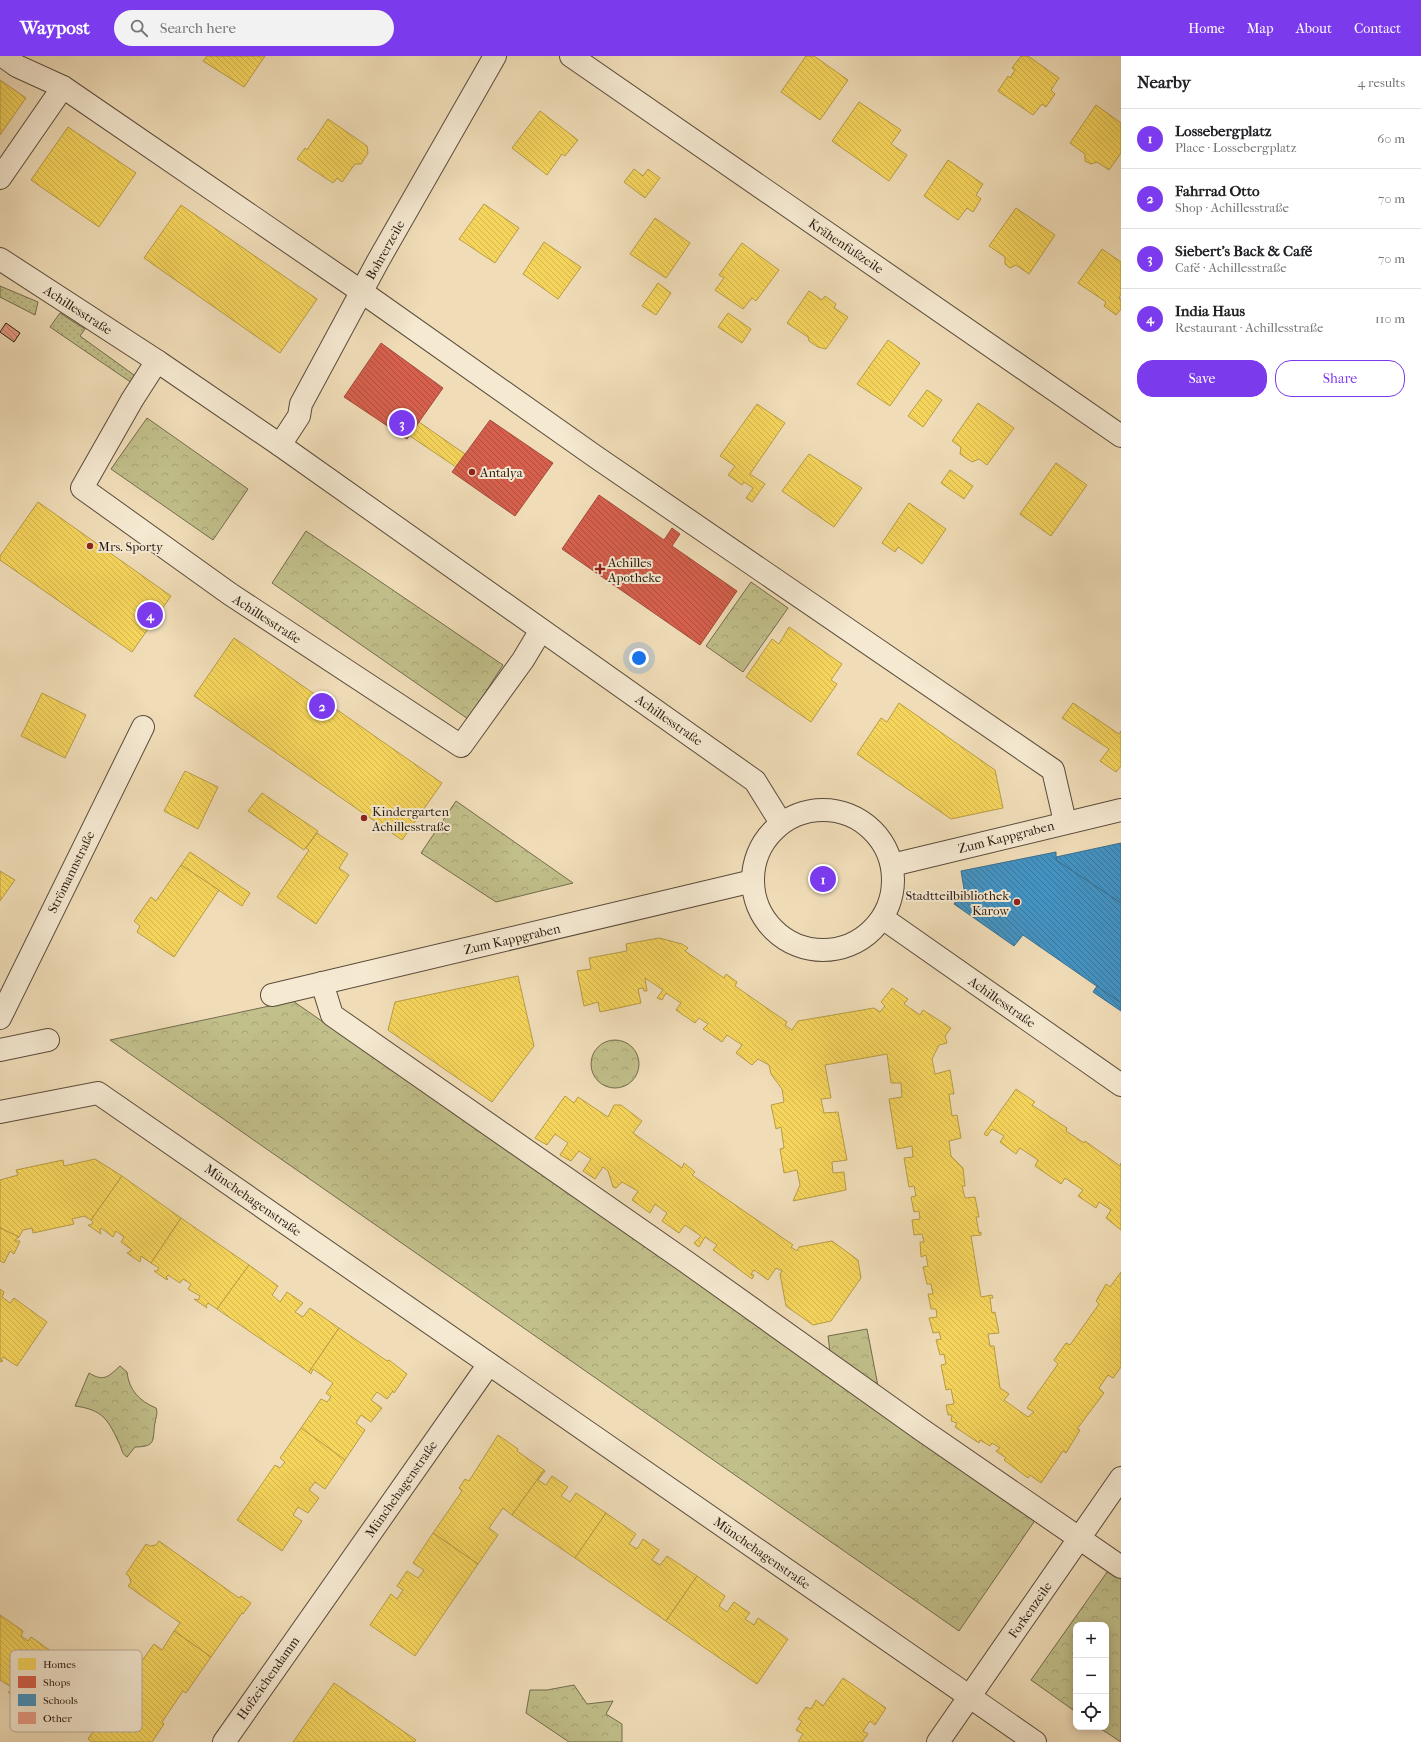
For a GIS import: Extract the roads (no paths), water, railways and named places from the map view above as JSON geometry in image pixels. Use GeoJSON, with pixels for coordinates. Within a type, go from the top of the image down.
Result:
{"type":"FeatureCollection","features":[{"type":"Feature","properties":{"kind":"street"},"geometry":{"type":"LineString","coordinates":[[3,56],[17,66],[63,87],[362,292],[596,457],[1053,770],[1065,822]]}},
{"type":"Feature","properties":{"kind":"street","name":"Bohrerzeile"},"geometry":{"type":"LineString","coordinates":[[280,445],[299,416],[301,404],[362,292],[495,56]]}},
{"type":"Feature","properties":{"kind":"street","name":"Krähenfußzeile"},"geometry":{"type":"LineString","coordinates":[[571,56],[1121,436]]}},
{"type":"Feature","properties":{"kind":"street"},"geometry":{"type":"LineString","coordinates":[[0,178],[63,87]]}},
{"type":"Feature","properties":{"kind":"street","name":"Achillesstraße"},"geometry":{"type":"LineString","coordinates":[[0,259],[157,361],[280,445],[755,781],[781,823]]}},
{"type":"Feature","properties":{"kind":"street","name":"Achillesstraße"},"geometry":{"type":"LineString","coordinates":[[157,361],[132,400],[82,488],[220,587],[461,746],[523,660],[542,630]]}},
{"type":"Feature","properties":{"kind":"street","name":"Strömannstraße"},"geometry":{"type":"LineString","coordinates":[[0,1018],[143,727]]}},
{"type":"Feature","properties":{"kind":"street"},"geometry":{"type":"LineString","coordinates":[[829,809],[858,818],[882,839],[892,865],[894,894],[884,919],[863,939],[837,950],[812,950],[789,942],[770,927],[757,905],[753,881],[756,859],[766,839],[781,823],[799,813],[829,809]]}},
{"type":"Feature","properties":{"kind":"street","name":"Zum Kappgraben"},"geometry":{"type":"LineString","coordinates":[[892,865],[1065,822],[1121,810]]}},
{"type":"Feature","properties":{"kind":"street","name":"Zum Kappgraben"},"geometry":{"type":"LineString","coordinates":[[272,995],[753,881]]}},
{"type":"Feature","properties":{"kind":"street","name":"Achillesstraße"},"geometry":{"type":"LineString","coordinates":[[884,919],[1121,1085]]}},
{"type":"Feature","properties":{"kind":"street"},"geometry":{"type":"LineString","coordinates":[[322,983],[332,1015],[685,1261],[922,1430],[1121,1567]]}},
{"type":"Feature","properties":{"kind":"street"},"geometry":{"type":"LineString","coordinates":[[0,1050],[48,1040]]}},
{"type":"Feature","properties":{"kind":"street","name":"Münchehagenstraße"},"geometry":{"type":"LineString","coordinates":[[0,1112],[98,1093],[1035,1742]]}},
{"type":"Feature","properties":{"kind":"street","name":"Münchehagenstraße"},"geometry":{"type":"LineString","coordinates":[[313,1614],[489,1364]]}},
{"type":"Feature","properties":{"kind":"street","name":"Forkenzeile"},"geometry":{"type":"LineString","coordinates":[[938,1742],[1121,1478]]}},
{"type":"Feature","properties":{"kind":"street","name":"Hofzeichendamm"},"geometry":{"type":"LineString","coordinates":[[224,1742],[313,1614]]}},
{"type":"Feature","properties":{"kind":"place","name":"Siebert’s Back & Café"},"geometry":{"type":"Point","coordinates":[402,423]}},
{"type":"Feature","properties":{"kind":"place","name":"Antalya"},"geometry":{"type":"Point","coordinates":[472,472]}},
{"type":"Feature","properties":{"kind":"place","name":"Mrs. Sporty"},"geometry":{"type":"Point","coordinates":[90,546]}},
{"type":"Feature","properties":{"kind":"place","name":"Achilles Apotheke"},"geometry":{"type":"Point","coordinates":[600,569]}},
{"type":"Feature","properties":{"kind":"place","name":"India Haus"},"geometry":{"type":"Point","coordinates":[150,615]}},
{"type":"Feature","properties":{"kind":"place","name":"Fahrrad Otto"},"geometry":{"type":"Point","coordinates":[322,706]}},
{"type":"Feature","properties":{"kind":"place","name":"Kindergarten Achillesstraße"},"geometry":{"type":"Point","coordinates":[364,818]}},
{"type":"Feature","properties":{"kind":"place","name":"Lossebergplatz"},"geometry":{"type":"Point","coordinates":[823,879]}},
{"type":"Feature","properties":{"kind":"place","name":"Stadtteilbibliothek Karow"},"geometry":{"type":"Point","coordinates":[1017,902]}}]}
